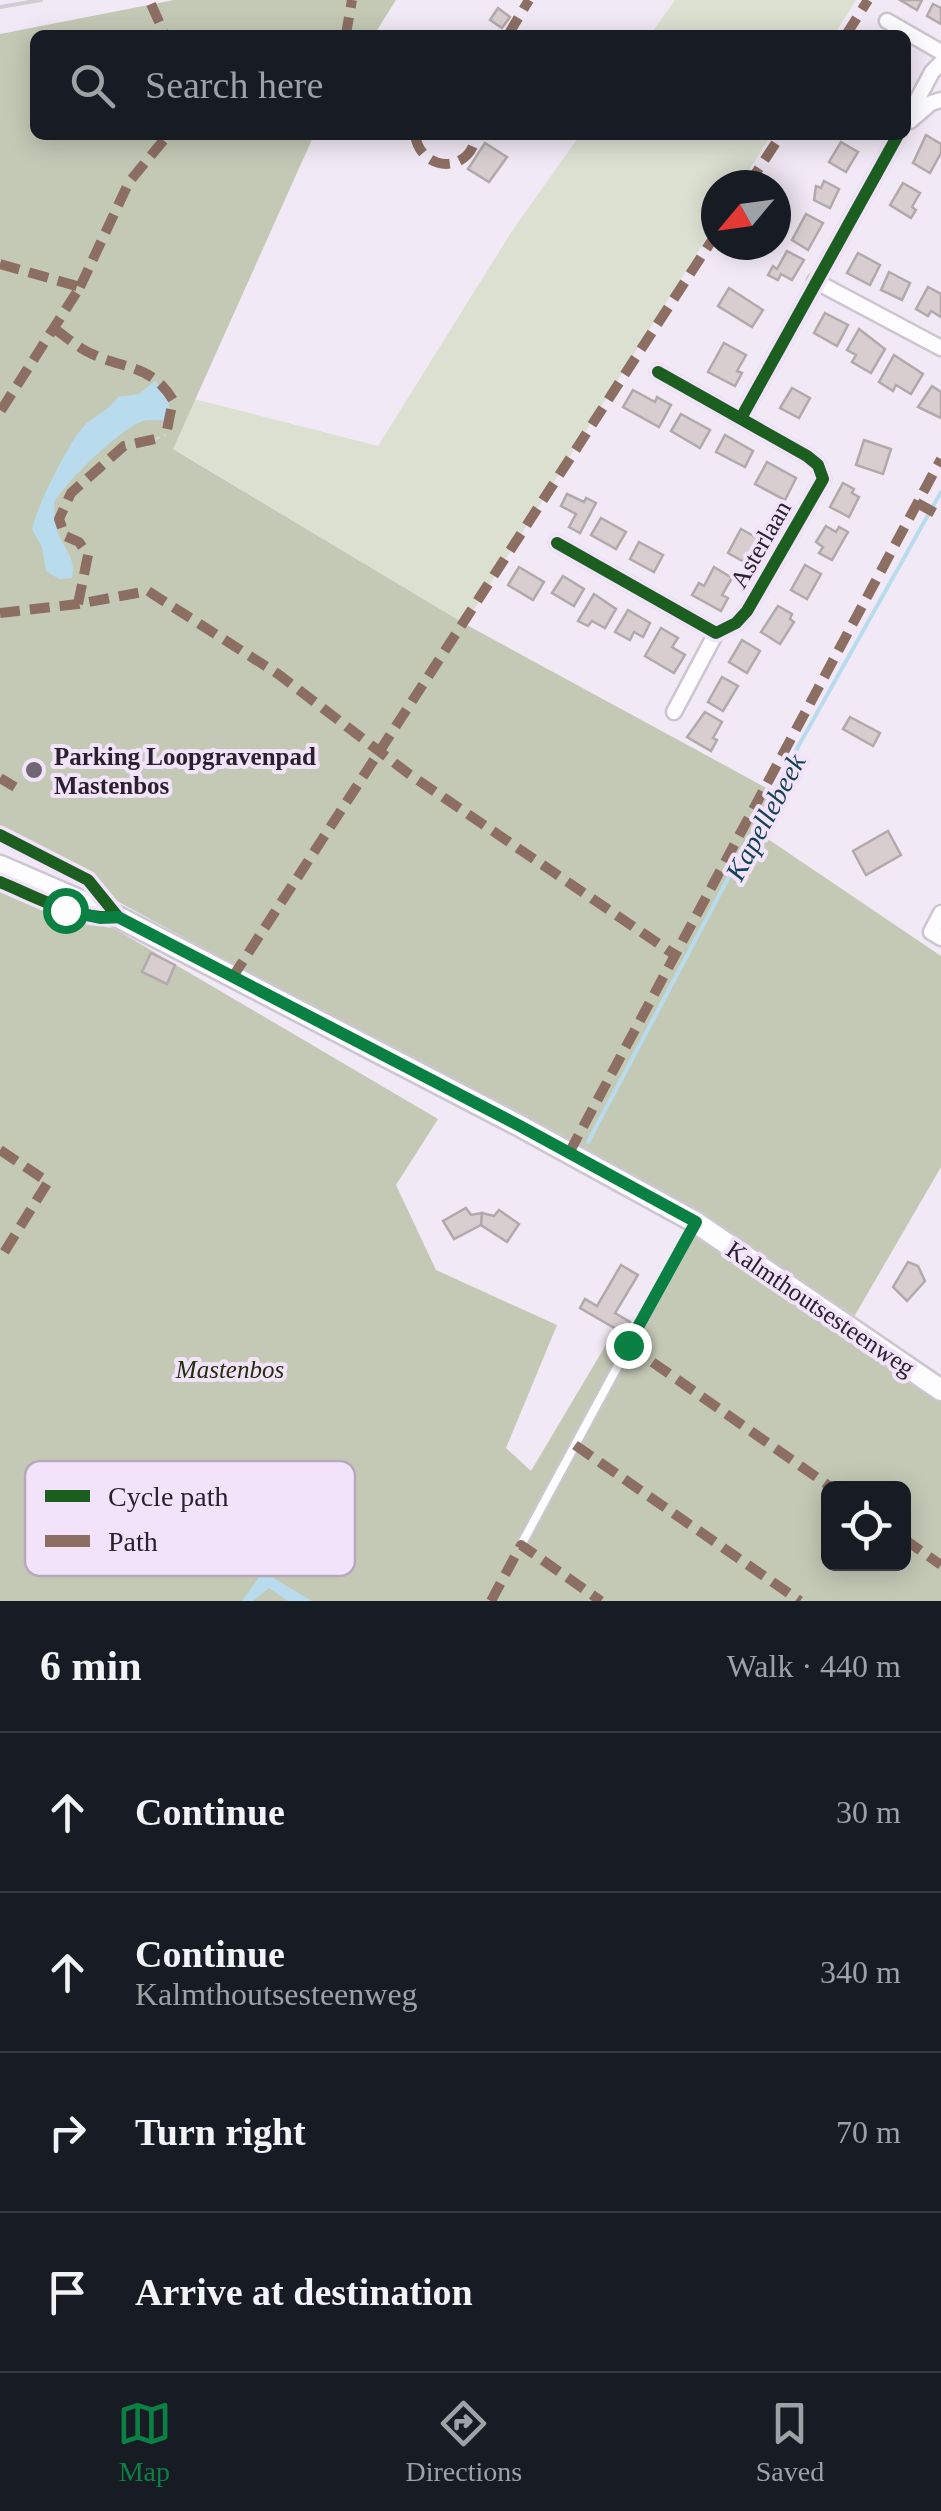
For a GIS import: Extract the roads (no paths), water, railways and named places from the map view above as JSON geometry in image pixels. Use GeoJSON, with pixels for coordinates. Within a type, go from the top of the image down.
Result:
{"type":"FeatureCollection","features":[{"type":"Feature","properties":{"kind":"main road","name":"Kalmthoutsesteenweg"},"geometry":{"type":"LineString","coordinates":[[0,851],[72,886],[118,917]]}},
{"type":"Feature","properties":{"kind":"main road","name":"Kalmthoutsesteenweg"},"geometry":{"type":"LineString","coordinates":[[0,866],[118,917],[696,1222],[941,1390]]}},
{"type":"Feature","properties":{"kind":"street"},"geometry":{"type":"LineString","coordinates":[[887,21],[903,30]]}},
{"type":"Feature","properties":{"kind":"street"},"geometry":{"type":"LineString","coordinates":[[911,35],[941,52]]}},
{"type":"Feature","properties":{"kind":"street"},"geometry":{"type":"LineString","coordinates":[[911,113],[932,72],[941,63]]}},
{"type":"Feature","properties":{"kind":"street"},"geometry":{"type":"LineString","coordinates":[[911,119],[941,100]]}},
{"type":"Feature","properties":{"kind":"street"},"geometry":{"type":"LineString","coordinates":[[741,418],[895,140]]}},
{"type":"Feature","properties":{"kind":"street"},"geometry":{"type":"LineString","coordinates":[[815,281],[941,348]]}},
{"type":"Feature","properties":{"kind":"street","name":"Asterlaan"},"geometry":{"type":"LineString","coordinates":[[658,372],[807,456],[818,465],[822,479],[748,611],[736,623],[716,633],[674,712]]}},
{"type":"Feature","properties":{"kind":"street"},"geometry":{"type":"LineString","coordinates":[[556,543],[716,633]]}},
{"type":"Feature","properties":{"kind":"street"},"geometry":{"type":"LineString","coordinates":[[941,913],[931,932],[941,938]]}},
{"type":"Feature","properties":{"kind":"lane"},"geometry":{"type":"LineString","coordinates":[[521,1545],[696,1222]]}},
{"type":"Feature","properties":{"kind":"water"},"geometry":{"type":"Polygon","coordinates":[[[155,381],[167,399],[167,420],[143,421],[121,434],[81,469],[54,503],[56,527],[73,571],[72,578],[59,579],[46,571],[42,547],[32,529],[53,477],[87,424],[118,397],[139,394],[155,381]]]}},
{"type":"Feature","properties":{"kind":"water"},"geometry":{"type":"Polygon","coordinates":[[[260,1576],[270,1576],[312,1601],[288,1601],[269,1588],[253,1601],[242,1601],[260,1576]]]}},
{"type":"Feature","properties":{"kind":"waterway","name":"Kapellebeek"},"geometry":{"type":"LineString","coordinates":[[588,1142],[799,745],[941,492]]}},
{"type":"Feature","properties":{"kind":"railway"},"geometry":{"type":"LineString","coordinates":[[0,7],[41,0]]}},
{"type":"Feature","properties":{"kind":"place","name":"Parking Loopgravenpad Mastenbos"},"geometry":{"type":"Point","coordinates":[34,770]}},
{"type":"Feature","properties":{"kind":"park label","name":"Mastenbos"},"geometry":{"type":"Point","coordinates":[230,1369]}}]}
